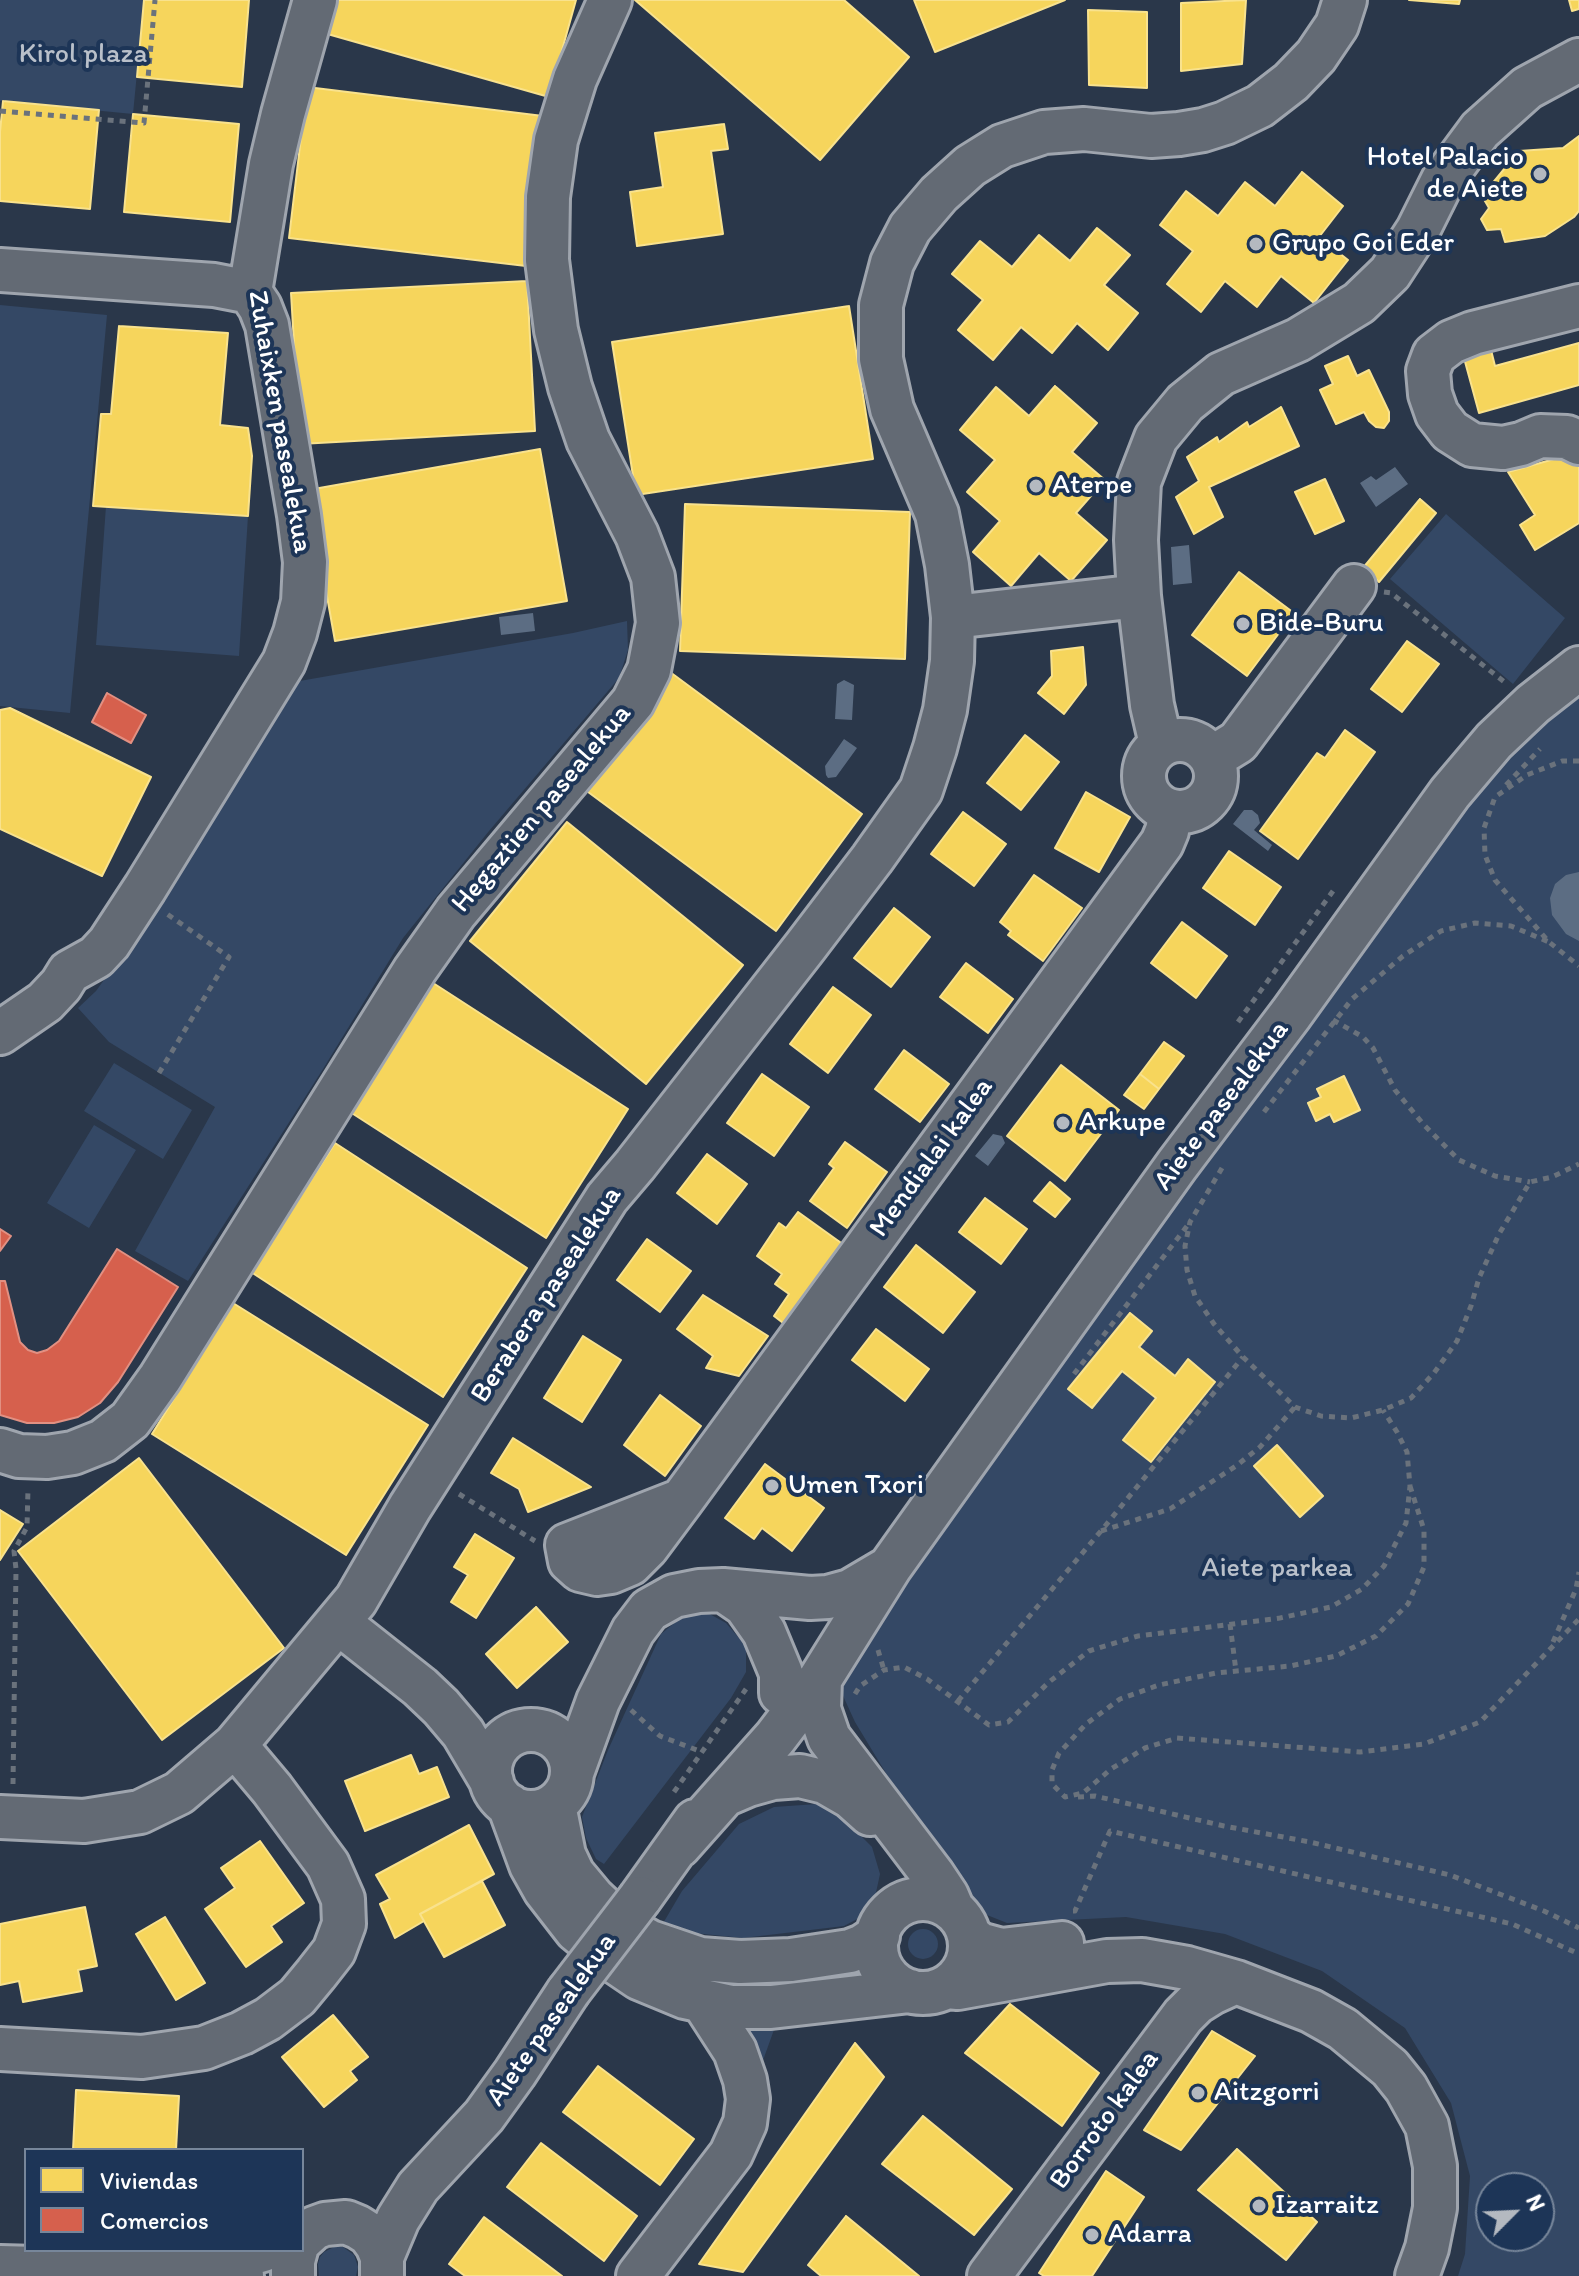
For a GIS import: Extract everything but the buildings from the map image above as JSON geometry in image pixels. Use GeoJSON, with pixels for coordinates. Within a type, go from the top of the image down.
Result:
{"type":"FeatureCollection","features":[{"type":"Feature","properties":{"kind":"street","name":"Zuhaixken pasealekua"},"geometry":{"type":"LineString","coordinates":[[0,1033],[45,1002],[69,972],[96,957],[109,943],[284,662],[295,633],[303,602],[305,562],[299,515],[267,325],[250,292],[271,164],[315,0]]}},
{"type":"Feature","properties":{"kind":"street","name":"Hegaztien pasealekua"},"geometry":{"type":"LineString","coordinates":[[14,1453],[47,1457],[73,1453],[103,1441],[130,1420],[160,1378],[415,970],[456,912],[633,702],[649,670],[658,623],[653,577],[637,535],[588,440],[570,387],[556,330],[547,260],[548,197],[556,140],[575,79],[610,0]]}},
{"type":"Feature","properties":{"kind":"street","name":"Berabera pasealekua"},"geometry":{"type":"LineString","coordinates":[[6,1818],[84,1821],[140,1812],[179,1793],[235,1745],[348,1611],[410,1507],[607,1198],[815,935],[921,790],[945,710],[952,661],[953,617],[937,514],[892,409],[881,359],[881,305],[892,263],[910,228],[939,194],[970,166],[1002,146],[1044,132],[1084,129],[1141,135],[1179,134],[1225,123],[1260,106],[1291,82],[1316,56],[1337,25],[1345,0]]}},
{"type":"Feature","properties":{"kind":"street"},"geometry":{"type":"LineString","coordinates":[[1161,744],[1152,705],[1139,596],[1136,540],[1139,482],[1156,438],[1185,403],[1221,374],[1298,340],[1359,303],[1390,273],[1418,230],[1443,180],[1480,130],[1527,88],[1579,60]]}},
{"type":"Feature","properties":{"kind":"street"},"geometry":{"type":"LineString","coordinates":[[0,270],[214,285],[250,292]]}},
{"type":"Feature","properties":{"kind":"street"},"geometry":{"type":"LineString","coordinates":[[1579,306],[1473,333],[1451,342],[1434,355],[1428,371],[1430,394],[1437,414],[1450,431],[1472,445],[1503,448],[1540,436],[1567,437],[1579,443]]}},
{"type":"Feature","properties":{"kind":"street"},"geometry":{"type":"LineString","coordinates":[[1212,758],[1238,742],[1354,586]]}},
{"type":"Feature","properties":{"kind":"street"},"geometry":{"type":"LineString","coordinates":[[953,617],[1139,596]]}},
{"type":"Feature","properties":{"kind":"street","name":"Aiete pasealekua"},"geometry":{"type":"LineString","coordinates":[[382,2267],[398,2219],[418,2187],[484,2116],[568,1992],[679,1846],[781,1693],[890,1567],[1177,1165],[1291,1014],[1450,793],[1494,741],[1533,704],[1579,668]]}},
{"type":"Feature","properties":{"kind":"street"},"geometry":{"type":"LineString","coordinates":[[1170,740],[1189,740],[1199,744],[1212,758],[1216,769],[1213,793],[1195,810],[1171,811],[1159,806],[1145,787],[1143,774],[1146,762],[1152,752],[1170,740]]}},
{"type":"Feature","properties":{"kind":"street","name":"Mendialai kalea"},"geometry":{"type":"LineString","coordinates":[[567,1545],[682,1500],[1162,843],[1171,811]]}},
{"type":"Feature","properties":{"kind":"street"},"geometry":{"type":"LineString","coordinates":[[348,1611],[463,1733],[500,1794],[520,1810],[531,1812],[543,1810],[563,1788],[613,1704],[633,1631],[649,1610],[674,1596],[699,1591],[828,1597],[850,1591],[890,1567]]}},
{"type":"Feature","properties":{"kind":"street","name":"Aiete pasealekua"},"geometry":{"type":"LineString","coordinates":[[679,1846],[775,1738],[837,1688],[890,1567]]}},
{"type":"Feature","properties":{"kind":"street"},"geometry":{"type":"LineString","coordinates":[[723,1590],[745,1605],[764,1632],[781,1673],[781,1693]]}},
{"type":"Feature","properties":{"kind":"street"},"geometry":{"type":"LineString","coordinates":[[348,1611],[404,1641],[502,1729],[554,1736],[564,1745],[571,1757],[563,1788],[564,1855],[573,1874],[593,1898],[625,1928],[650,1942],[700,1959],[740,1962],[791,1960],[850,1951],[863,1946],[912,1901],[926,1899],[940,1902],[979,1944],[1001,1950],[1082,1940],[1120,1939],[1156,1944],[1210,1956],[1246,1971],[1282,1988],[1311,2011]]}},
{"type":"Feature","properties":{"kind":"street"},"geometry":{"type":"LineString","coordinates":[[726,1795],[773,1778],[800,1776],[825,1782],[851,1797],[878,1822],[890,1842],[900,1872],[901,1891],[877,1950],[880,1964],[887,1976],[898,1985],[928,1989],[957,1979],[969,1956],[961,1923],[933,1875],[829,1738],[819,1709],[837,1688]]}},
{"type":"Feature","properties":{"kind":"street"},"geometry":{"type":"LineString","coordinates":[[613,1704],[501,1743],[493,1754],[490,1768],[531,1865],[545,1890],[576,1930],[611,1959],[639,1978],[685,1997],[731,2007],[771,2007],[958,1988],[1107,1961],[1142,1960],[1187,1968],[1236,1982],[1311,2011],[1343,2029],[1390,2068],[1406,2088],[1427,2126],[1435,2166],[1435,2208],[1427,2248],[1417,2276]]}},
{"type":"Feature","properties":{"kind":"street"},"geometry":{"type":"LineString","coordinates":[[0,2049],[142,2057],[204,2048],[268,2019],[297,1997],[325,1963],[334,1951],[344,1924],[343,1899],[328,1865],[235,1745]]}},
{"type":"Feature","properties":{"kind":"street"},"geometry":{"type":"LineString","coordinates":[[1028,1947],[1053,1954],[1119,1948],[1128,1950],[1142,1960],[1157,1978],[1167,2000],[1169,2011],[1163,2041]]}},
{"type":"Feature","properties":{"kind":"street","name":"Borroto kalea"},"geometry":{"type":"LineString","coordinates":[[989,2276],[1163,2041],[1196,2003],[1236,1982]]}},
{"type":"Feature","properties":{"kind":"street"},"geometry":{"type":"LineString","coordinates":[[638,2276],[731,2154],[745,2123],[748,2099],[745,2080],[735,2051],[704,2003]]}},
{"type":"Feature","properties":{"kind":"street","name":"Aiete pasealekua"},"geometry":{"type":"LineString","coordinates":[[304,2238],[325,2224],[346,2222],[418,2187]]}},
{"type":"Feature","properties":{"kind":"street"},"geometry":{"type":"LineString","coordinates":[[346,2222],[369,2234],[377,2245],[382,2267]]}},
{"type":"Feature","properties":{"kind":"street"},"geometry":{"type":"LineString","coordinates":[[185,2272],[256,2252]]}},
{"type":"Feature","properties":{"kind":"street"},"geometry":{"type":"LineString","coordinates":[[293,2276],[296,2252]]}},
{"type":"Feature","properties":{"kind":"street"},"geometry":{"type":"LineString","coordinates":[[0,2267],[242,2276]]}},
{"type":"Feature","properties":{"kind":"path"},"geometry":{"type":"LineString","coordinates":[[0,111],[144,123],[155,0]]}},
{"type":"Feature","properties":{"kind":"path"},"geometry":{"type":"LineString","coordinates":[[1354,586],[1391,593],[1533,704]]}},
{"type":"Feature","properties":{"kind":"path"},"geometry":{"type":"LineString","coordinates":[[1485,809],[1543,746]]}},
{"type":"Feature","properties":{"kind":"path"},"geometry":{"type":"LineString","coordinates":[[1579,761],[1562,761],[1527,775],[1495,797],[1484,828],[1485,855],[1495,880],[1549,942],[1579,966]]}},
{"type":"Feature","properties":{"kind":"path"},"geometry":{"type":"LineString","coordinates":[[159,1073],[229,957],[165,913]]}},
{"type":"Feature","properties":{"kind":"path"},"geometry":{"type":"LineString","coordinates":[[1352,999],[1403,956],[1441,931],[1475,923],[1511,926],[1549,942]]}},
{"type":"Feature","properties":{"kind":"path"},"geometry":{"type":"LineString","coordinates":[[1262,1115],[1335,1022],[1357,988]]}},
{"type":"Feature","properties":{"kind":"path"},"geometry":{"type":"LineString","coordinates":[[1291,1014],[1320,1011],[1363,1037],[1373,1048],[1395,1090],[1459,1160],[1495,1176],[1530,1182],[1552,1177],[1579,1164]]}},
{"type":"Feature","properties":{"kind":"path"},"geometry":{"type":"LineString","coordinates":[[1227,1161],[1190,1222],[1185,1246],[1187,1270],[1195,1296],[1243,1357],[1295,1407],[1321,1416],[1351,1418],[1383,1410],[1411,1398],[1434,1373],[1457,1341],[1499,1234],[1530,1182]]}},
{"type":"Feature","properties":{"kind":"path"},"geometry":{"type":"LineString","coordinates":[[958,1701],[1243,1357]]}},
{"type":"Feature","properties":{"kind":"path"},"geometry":{"type":"LineString","coordinates":[[1101,1531],[1170,1509],[1260,1447],[1295,1407]]}},
{"type":"Feature","properties":{"kind":"path"},"geometry":{"type":"LineString","coordinates":[[837,1688],[860,1686],[884,1670],[904,1667],[927,1679],[989,1725],[1008,1722],[1049,1682],[1089,1651],[1138,1636],[1280,1618],[1331,1607],[1362,1589],[1384,1566],[1406,1523],[1410,1486],[1407,1452],[1383,1410]]}},
{"type":"Feature","properties":{"kind":"path"},"geometry":{"type":"LineString","coordinates":[[6,1818],[16,1569],[14,1551],[27,1527],[14,1453]]}},
{"type":"Feature","properties":{"kind":"path"},"geometry":{"type":"LineString","coordinates":[[1410,1486],[1424,1530],[1424,1567],[1408,1604],[1376,1636],[1336,1656],[1290,1666],[1236,1671],[1159,1685],[1120,1699],[1086,1724],[1059,1753],[1052,1770],[1052,1784],[1065,1797],[1095,1796],[1450,1875],[1544,1911],[1579,1928]]}},
{"type":"Feature","properties":{"kind":"path"},"geometry":{"type":"LineString","coordinates":[[454,1491],[541,1545],[567,1545]]}},
{"type":"Feature","properties":{"kind":"path"},"geometry":{"type":"LineString","coordinates":[[1552,1645],[1576,1589],[1579,1572]]}},
{"type":"Feature","properties":{"kind":"path"},"geometry":{"type":"LineString","coordinates":[[1065,1797],[1083,1793],[1111,1769],[1145,1748],[1177,1738],[1360,1752],[1424,1744],[1480,1722],[1579,1619]]}},
{"type":"Feature","properties":{"kind":"path"},"geometry":{"type":"LineString","coordinates":[[1230,1624],[1236,1671]]}},
{"type":"Feature","properties":{"kind":"path"},"geometry":{"type":"LineString","coordinates":[[613,1704],[660,1736],[702,1752]]}},
{"type":"Feature","properties":{"kind":"path"},"geometry":{"type":"LineString","coordinates":[[1075,1911],[1110,1831],[1512,1924],[1579,1954]]}},
{"type":"Feature","properties":{"kind":"green space","name":"Kirol plaza"},"geometry":{"type":"Polygon","coordinates":[[[0,0],[144,0],[133,114],[0,101],[0,0]]]}},
{"type":"Feature","properties":{"kind":"green space"},"geometry":{"type":"Polygon","coordinates":[[[0,305],[107,315],[70,713],[0,706],[0,305]]]}},
{"type":"Feature","properties":{"kind":"green space"},"geometry":{"type":"Polygon","coordinates":[[[106,506],[248,516],[239,656],[96,645],[106,506]]]}},
{"type":"Feature","properties":{"kind":"green space"},"geometry":{"type":"Polygon","coordinates":[[[1446,514],[1565,618],[1513,684],[1390,579],[1446,514]]]}},
{"type":"Feature","properties":{"kind":"green space"},"geometry":{"type":"Polygon","coordinates":[[[627,621],[628,650],[619,678],[403,938],[188,1281],[135,1251],[215,1107],[109,1042],[78,1008],[96,991],[114,966],[294,682],[627,621]]]}},
{"type":"Feature","properties":{"kind":"green space","name":"Aiete parkea"},"geometry":{"type":"Polygon","coordinates":[[[1579,685],[1579,2276],[1458,2276],[1465,2254],[1470,2176],[1451,2103],[1405,2028],[1322,1971],[1225,1934],[1126,1917],[1007,1923],[987,1915],[950,1879],[855,1722],[839,1687],[841,1665],[1450,805],[1579,685]]]}},
{"type":"Feature","properties":{"kind":"green space"},"geometry":{"type":"Polygon","coordinates":[[[114,1063],[192,1110],[163,1159],[84,1111],[114,1063]]]}},
{"type":"Feature","properties":{"kind":"green space"},"geometry":{"type":"Polygon","coordinates":[[[94,1125],[136,1150],[89,1228],[47,1203],[94,1125]]]}},
{"type":"Feature","properties":{"kind":"green space"},"geometry":{"type":"Polygon","coordinates":[[[706,1612],[726,1623],[746,1646],[746,1672],[731,1698],[604,1864],[596,1859],[586,1838],[582,1817],[608,1750],[661,1634],[683,1616],[706,1612]]]}},
{"type":"Feature","properties":{"kind":"green space"},"geometry":{"type":"Polygon","coordinates":[[[817,1804],[844,1819],[872,1847],[880,1874],[872,1911],[844,1926],[743,1938],[674,1931],[662,1925],[682,1891],[739,1824],[774,1807],[817,1804]]]}},
{"type":"Feature","properties":{"kind":"green space"},"geometry":{"type":"Polygon","coordinates":[[[923,1929],[934,1933],[938,1944],[934,1955],[923,1959],[912,1955],[908,1944],[912,1933],[923,1929]]]}},
{"type":"Feature","properties":{"kind":"green space"},"geometry":{"type":"Polygon","coordinates":[[[733,2023],[775,2027],[762,2063],[758,2089],[733,2023]]]}},
{"type":"Feature","properties":{"kind":"green space"},"geometry":{"type":"Polygon","coordinates":[[[336,2246],[354,2255],[358,2267],[356,2276],[319,2276],[320,2257],[336,2246]]]}},
{"type":"Feature","properties":{"kind":"shaded area"},"geometry":{"type":"Polygon","coordinates":[[[1395,467],[1408,484],[1376,507],[1360,483],[1371,476],[1376,480],[1395,467]]]}},
{"type":"Feature","properties":{"kind":"shaded area"},"geometry":{"type":"Polygon","coordinates":[[[1189,545],[1192,583],[1173,585],[1171,547],[1189,545]]]}},
{"type":"Feature","properties":{"kind":"shaded area"},"geometry":{"type":"Polygon","coordinates":[[[533,613],[535,631],[501,635],[499,617],[533,613]]]}},
{"type":"Feature","properties":{"kind":"shaded area"},"geometry":{"type":"Polygon","coordinates":[[[844,680],[854,685],[852,720],[835,719],[837,684],[844,680]]]}},
{"type":"Feature","properties":{"kind":"shaded area"},"geometry":{"type":"Polygon","coordinates":[[[844,739],[857,748],[836,777],[828,778],[825,766],[844,739]]]}},
{"type":"Feature","properties":{"kind":"shaded area"},"geometry":{"type":"Polygon","coordinates":[[[1244,810],[1252,810],[1258,815],[1260,823],[1254,830],[1272,845],[1268,851],[1233,824],[1244,810]]]}},
{"type":"Feature","properties":{"kind":"shaded area"},"geometry":{"type":"Polygon","coordinates":[[[1579,872],[1579,941],[1566,934],[1552,915],[1550,898],[1555,884],[1566,875],[1579,872]]]}},
{"type":"Feature","properties":{"kind":"shaded area"},"geometry":{"type":"Polygon","coordinates":[[[993,1134],[1002,1136],[1005,1143],[988,1166],[975,1156],[993,1134]]]}},
{"type":"Feature","properties":{"kind":"place","name":"Hotel Palacio de Aiete"},"geometry":{"type":"Point","coordinates":[1540,174]}},
{"type":"Feature","properties":{"kind":"place","name":"Grupo Goi Eder"},"geometry":{"type":"Point","coordinates":[1256,244]}},
{"type":"Feature","properties":{"kind":"place","name":"Aterpe"},"geometry":{"type":"Point","coordinates":[1036,486]}},
{"type":"Feature","properties":{"kind":"place","name":"Bide-Buru"},"geometry":{"type":"Point","coordinates":[1243,624]}},
{"type":"Feature","properties":{"kind":"place","name":"Arkupe"},"geometry":{"type":"Point","coordinates":[1063,1123]}},
{"type":"Feature","properties":{"kind":"place","name":"Umen Txori"},"geometry":{"type":"Point","coordinates":[772,1486]}},
{"type":"Feature","properties":{"kind":"place","name":"Aitzgorri"},"geometry":{"type":"Point","coordinates":[1198,2093]}},
{"type":"Feature","properties":{"kind":"place","name":"Izarraitz"},"geometry":{"type":"Point","coordinates":[1259,2206]}},
{"type":"Feature","properties":{"kind":"place","name":"Adarra"},"geometry":{"type":"Point","coordinates":[1092,2235]}}]}
